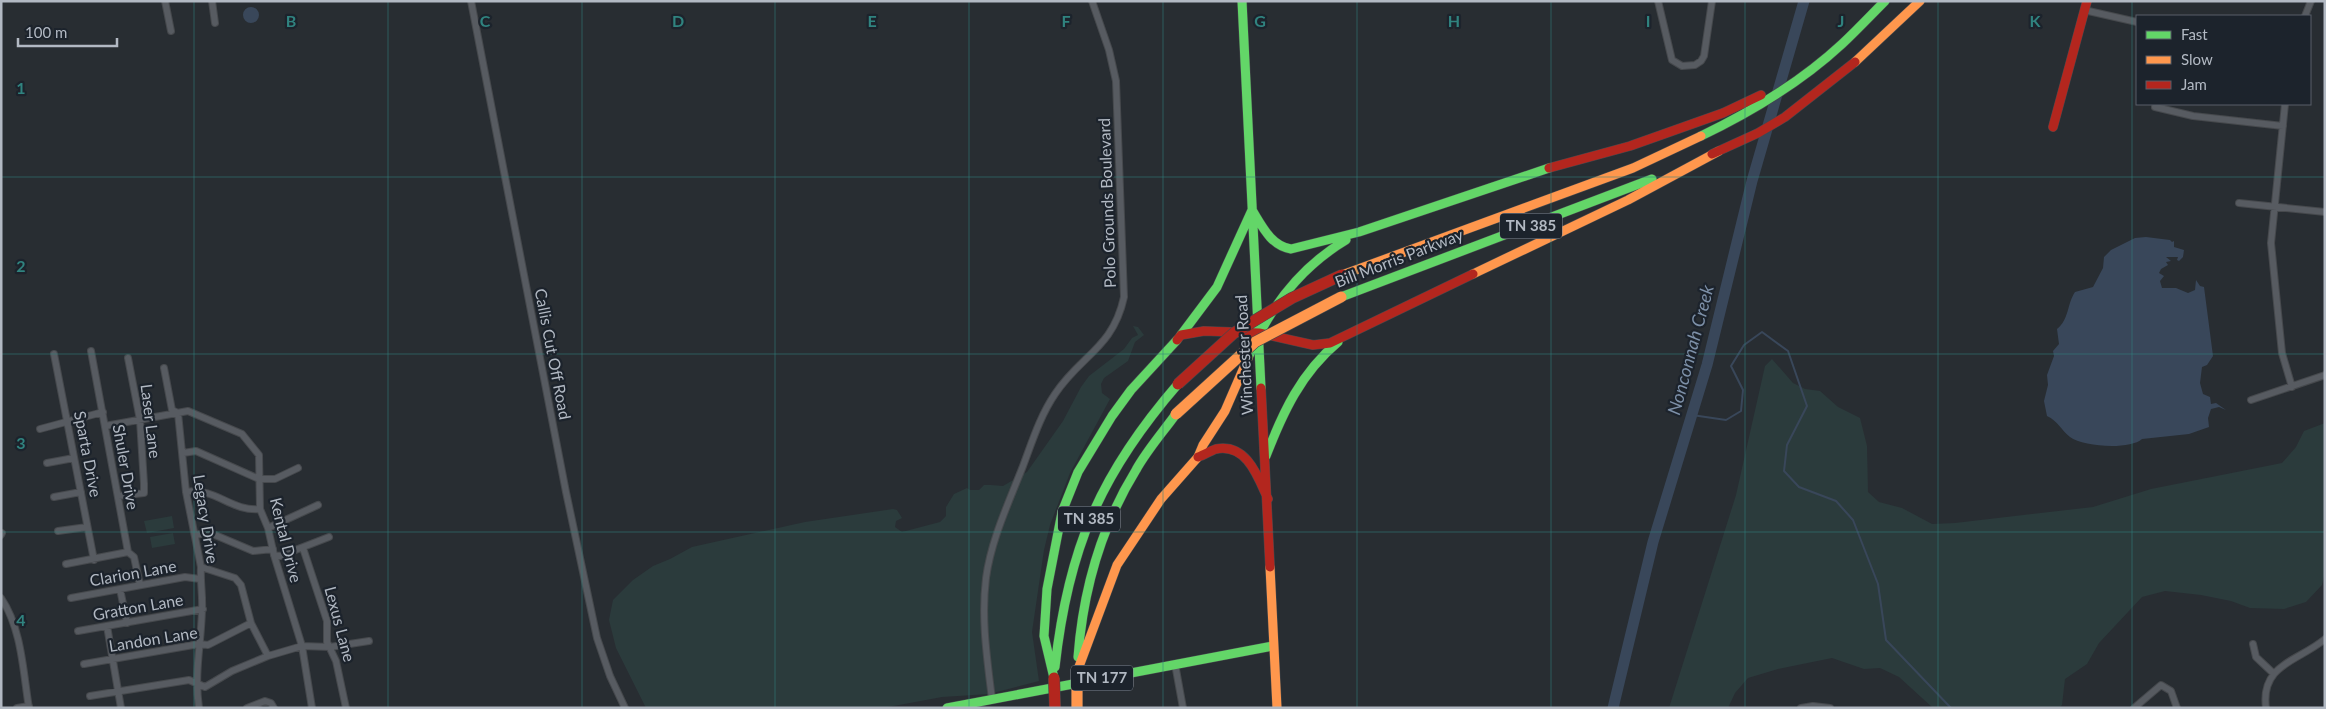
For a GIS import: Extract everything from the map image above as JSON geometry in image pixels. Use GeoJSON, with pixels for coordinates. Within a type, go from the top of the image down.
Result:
{"type":"FeatureCollection","features":[{"type":"Feature","properties":{"kind":"main road","name":"Winchester Road"},"geometry":{"type":"LineString","coordinates":[[1242,1],[1260,333],[1277,708]]}},
{"type":"Feature","properties":{"kind":"main road","name":"Bill Morris Parkway"},"geometry":{"type":"LineString","coordinates":[[1055,708],[1054,678],[1058,632],[1066,590],[1092,511],[1131,442],[1160,404],[1178,384],[1234,333],[1292,298],[1342,275],[1633,168],[1735,120],[1806,74],[1841,45],[1886,1]]}},
{"type":"Feature","properties":{"kind":"main road","name":"Bill Morris Parkway"},"geometry":{"type":"LineString","coordinates":[[1077,708],[1077,672],[1082,605],[1096,558],[1111,518],[1136,468],[1176,414],[1255,342],[1341,297],[1580,208],[1719,151],[1764,130],[1808,101],[1881,39],[1920,1]]}},
{"type":"Feature","properties":{"kind":"main road"},"geometry":{"type":"LineString","coordinates":[[2053,127],[2085,6]]}},
{"type":"Feature","properties":{"kind":"main road"},"geometry":{"type":"LineString","coordinates":[[1252,210],[1270,238],[1282,248],[1291,249],[1359,232],[1559,165],[1630,146],[1723,113],[1806,74]]}},
{"type":"Feature","properties":{"kind":"main road"},"geometry":{"type":"LineString","coordinates":[[1182,335],[1204,331],[1260,333],[1313,345],[1330,343],[1628,200],[1719,151]]}},
{"type":"Feature","properties":{"kind":"main road"},"geometry":{"type":"LineString","coordinates":[[1054,678],[1044,636],[1047,589],[1062,512],[1078,472],[1112,416],[1145,374],[1182,335],[1217,287],[1252,210]]}},
{"type":"Feature","properties":{"kind":"main road"},"geometry":{"type":"LineString","coordinates":[[1077,672],[1116,565],[1161,499],[1198,457],[1200,449],[1225,413],[1273,308],[1306,270],[1334,246],[1359,232]]}},
{"type":"Feature","properties":{"kind":"main road"},"geometry":{"type":"LineString","coordinates":[[1266,456],[1284,410],[1298,385],[1323,354],[1352,332]]}},
{"type":"Feature","properties":{"kind":"main road"},"geometry":{"type":"LineString","coordinates":[[1198,457],[1220,449],[1228,449],[1245,456],[1255,468],[1268,499]]}},
{"type":"Feature","properties":{"kind":"main road","name":"TN 177"},"geometry":{"type":"LineString","coordinates":[[947,708],[1273,646]]}},
{"type":"Feature","properties":{"kind":"street"},"geometry":{"type":"LineString","coordinates":[[165,1],[171,31]]}},
{"type":"Feature","properties":{"kind":"street"},"geometry":{"type":"LineString","coordinates":[[212,1],[215,23]]}},
{"type":"Feature","properties":{"kind":"street","name":"Callis Cut Off Road"},"geometry":{"type":"LineString","coordinates":[[472,1],[566,492],[597,638],[624,708]]}},
{"type":"Feature","properties":{"kind":"street","name":"Polo Grounds Boulevard"},"geometry":{"type":"LineString","coordinates":[[992,699],[986,659],[984,609],[986,577],[1001,521],[1048,404],[1068,377],[1109,336],[1116,324],[1124,297],[1116,81],[1109,50],[1092,1]]}},
{"type":"Feature","properties":{"kind":"street"},"geometry":{"type":"LineString","coordinates":[[1658,1],[1669,53],[1676,64],[1688,67],[1694,65],[1704,56],[1712,1]]}},
{"type":"Feature","properties":{"kind":"street"},"geometry":{"type":"LineString","coordinates":[[2305,15],[2311,1]]}},
{"type":"Feature","properties":{"kind":"street"},"geometry":{"type":"LineString","coordinates":[[2085,6],[2136,22]]}},
{"type":"Feature","properties":{"kind":"street"},"geometry":{"type":"LineString","coordinates":[[2285,105],[2271,243],[2281,344],[2284,362],[2292,387]]}},
{"type":"Feature","properties":{"kind":"street"},"geometry":{"type":"LineString","coordinates":[[2155,107],[2193,116],[2282,126]]}},
{"type":"Feature","properties":{"kind":"street"},"geometry":{"type":"LineString","coordinates":[[2239,203],[2325,212]]}},
{"type":"Feature","properties":{"kind":"street","name":"Shuler Drive"},"geometry":{"type":"LineString","coordinates":[[91,351],[128,552],[134,557],[140,585]]}},
{"type":"Feature","properties":{"kind":"street","name":"Sparta Drive"},"geometry":{"type":"LineString","coordinates":[[54,354],[94,560]]}},
{"type":"Feature","properties":{"kind":"street","name":"Laser Lane"},"geometry":{"type":"LineString","coordinates":[[118,496],[144,493],[140,420],[128,358]]}},
{"type":"Feature","properties":{"kind":"street","name":"Legacy Drive"},"geometry":{"type":"LineString","coordinates":[[164,368],[172,410],[178,413],[186,492],[201,567],[202,609],[196,683],[200,708]]}},
{"type":"Feature","properties":{"kind":"street"},"geometry":{"type":"LineString","coordinates":[[2251,400],[2325,375]]}},
{"type":"Feature","properties":{"kind":"street","name":"Kental Drive"},"geometry":{"type":"LineString","coordinates":[[105,426],[188,411],[242,434],[259,455],[260,509],[268,528],[273,552],[302,646],[312,708]]}},
{"type":"Feature","properties":{"kind":"street"},"geometry":{"type":"LineString","coordinates":[[40,429],[67,420],[103,412]]}},
{"type":"Feature","properties":{"kind":"street"},"geometry":{"type":"LineString","coordinates":[[183,453],[196,451],[259,480],[275,479],[298,468]]}},
{"type":"Feature","properties":{"kind":"street"},"geometry":{"type":"LineString","coordinates":[[46,463],[74,458]]}},
{"type":"Feature","properties":{"kind":"street"},"geometry":{"type":"LineString","coordinates":[[186,492],[200,490],[248,510],[260,509]]}},
{"type":"Feature","properties":{"kind":"street"},"geometry":{"type":"LineString","coordinates":[[54,497],[81,492]]}},
{"type":"Feature","properties":{"kind":"street"},"geometry":{"type":"LineString","coordinates":[[268,528],[318,506]]}},
{"type":"Feature","properties":{"kind":"street"},"geometry":{"type":"LineString","coordinates":[[58,531],[87,526]]}},
{"type":"Feature","properties":{"kind":"street"},"geometry":{"type":"LineString","coordinates":[[196,535],[208,532],[253,551],[273,552],[280,556],[329,538]]}},
{"type":"Feature","properties":{"kind":"street","name":"Lexus Lane"},"geometry":{"type":"LineString","coordinates":[[302,548],[326,618],[327,642],[336,661],[346,708]]}},
{"type":"Feature","properties":{"kind":"street"},"geometry":{"type":"LineString","coordinates":[[66,564],[128,552]]}},
{"type":"Feature","properties":{"kind":"street"},"geometry":{"type":"LineString","coordinates":[[201,567],[235,578],[242,585],[251,623],[268,656]]}},
{"type":"Feature","properties":{"kind":"street","name":"Clarion Lane"},"geometry":{"type":"LineString","coordinates":[[71,598],[185,577],[200,579]]}},
{"type":"Feature","properties":{"kind":"street"},"geometry":{"type":"LineString","coordinates":[[120,589],[127,623]]}},
{"type":"Feature","properties":{"kind":"street"},"geometry":{"type":"LineString","coordinates":[[1,598],[11,616],[15,630],[29,707],[17,708]]}},
{"type":"Feature","properties":{"kind":"street","name":"Gratton Lane"},"geometry":{"type":"LineString","coordinates":[[78,631],[202,609]]}},
{"type":"Feature","properties":{"kind":"street","name":"Landon Lane"},"geometry":{"type":"LineString","coordinates":[[84,664],[199,644],[208,645],[251,623]]}},
{"type":"Feature","properties":{"kind":"street"},"geometry":{"type":"LineString","coordinates":[[107,626],[121,708]]}},
{"type":"Feature","properties":{"kind":"street"},"geometry":{"type":"LineString","coordinates":[[90,696],[189,680],[205,687],[232,671],[268,656],[302,646],[330,647],[369,642]]}},
{"type":"Feature","properties":{"kind":"street"},"geometry":{"type":"LineString","coordinates":[[2266,708],[2266,688],[2273,673],[2283,664],[2324,642]]}},
{"type":"Feature","properties":{"kind":"street"},"geometry":{"type":"LineString","coordinates":[[2253,644],[2256,657],[2273,673]]}},
{"type":"Feature","properties":{"kind":"street"},"geometry":{"type":"LineString","coordinates":[[1175,664],[1183,708]]}},
{"type":"Feature","properties":{"kind":"street"},"geometry":{"type":"LineString","coordinates":[[2134,708],[2161,685],[2171,691],[2177,708]]}},
{"type":"Feature","properties":{"kind":"street"},"geometry":{"type":"LineString","coordinates":[[248,708],[265,701],[271,703],[274,708]]}},
{"type":"Feature","properties":{"kind":"street"},"geometry":{"type":"LineString","coordinates":[[1801,708],[1813,706],[1830,708]]}},
{"type":"Feature","properties":{"kind":"shaded area"},"geometry":{"type":"Polygon","coordinates":[[[1133,326],[1138,327],[1144,335],[1135,342],[1128,361],[1104,378],[1101,384],[1102,393],[1110,399],[1070,473],[1050,525],[1044,550],[1032,632],[1039,681],[989,694],[942,697],[883,708],[646,708],[616,648],[609,620],[613,600],[633,580],[653,566],[692,547],[805,522],[893,509],[897,510],[902,518],[896,521],[895,527],[902,532],[940,522],[946,516],[946,507],[954,494],[967,488],[979,490],[984,485],[1003,486],[1027,472],[1063,421],[1089,376],[1124,349],[1132,338],[1138,335],[1133,326]]]}},
{"type":"Feature","properties":{"kind":"shaded area"},"geometry":{"type":"Polygon","coordinates":[[[1772,359],[1793,383],[1805,389],[1820,391],[1838,407],[1860,418],[1867,446],[1868,492],[1879,502],[1902,508],[1932,524],[2093,507],[2151,489],[2282,463],[2296,447],[2304,431],[2325,423],[2325,572],[2322,585],[2306,602],[2284,609],[2250,608],[2231,601],[2201,595],[2165,591],[2142,597],[2099,643],[2087,664],[2065,679],[2062,705],[2059,708],[1933,708],[1899,677],[1880,668],[1864,669],[1832,658],[1778,669],[1748,678],[1735,693],[1728,708],[1669,708],[1736,495],[1765,366],[1772,359]]]}},
{"type":"Feature","properties":{"kind":"shaded area"},"geometry":{"type":"Polygon","coordinates":[[[172,516],[174,528],[147,533],[144,521],[172,516]]]}},
{"type":"Feature","properties":{"kind":"shaded area"},"geometry":{"type":"Polygon","coordinates":[[[173,533],[175,544],[152,548],[150,537],[173,533]]]}},
{"type":"Feature","properties":{"kind":"water"},"geometry":{"type":"Polygon","coordinates":[[[251,7],[259,15],[251,23],[243,15],[251,7]]]}},
{"type":"Feature","properties":{"kind":"water"},"geometry":{"type":"Polygon","coordinates":[[[2146,237],[2174,241],[2174,247],[2184,250],[2183,257],[2179,261],[2177,260],[2178,257],[2166,257],[2171,261],[2166,262],[2168,265],[2161,269],[2159,273],[2164,276],[2160,281],[2162,288],[2176,288],[2188,293],[2195,290],[2196,280],[2200,286],[2204,287],[2213,356],[2207,365],[2202,367],[2200,383],[2203,394],[2210,397],[2211,404],[2216,403],[2226,410],[2219,407],[2211,409],[2208,418],[2209,427],[2189,434],[2142,439],[2128,445],[2117,446],[2085,443],[2070,437],[2054,420],[2047,416],[2044,401],[2048,385],[2047,375],[2054,356],[2053,351],[2059,344],[2057,329],[2066,317],[2075,292],[2093,287],[2103,268],[2104,257],[2111,250],[2135,238],[2146,237]]]}},
{"type":"Feature","properties":{"kind":"waterway","name":"Nonconnah Creek"},"geometry":{"type":"LineString","coordinates":[[1613,708],[1653,542],[1707,365],[1752,181],[1804,1]]}},
{"type":"Feature","properties":{"kind":"waterway"},"geometry":{"type":"LineString","coordinates":[[1692,415],[1726,420],[1741,411],[1743,390],[1731,366],[1744,345],[1762,332],[1788,351],[1807,406],[1787,445],[1784,471],[1799,487],[1836,501],[1853,520],[1878,584],[1886,640],[1951,708]]}},
{"type":"Feature","properties":{"kind":"traffic: fast"},"geometry":{"type":"LineString","coordinates":[[1242,1],[1261,388]]}},
{"type":"Feature","properties":{"kind":"traffic: fast"},"geometry":{"type":"LineString","coordinates":[[1701,136],[1757,106],[1810,71],[1842,44],[1885,1]]}},
{"type":"Feature","properties":{"kind":"traffic: fast"},"geometry":{"type":"LineString","coordinates":[[1252,210],[1263,229],[1273,240],[1291,249],[1359,232],[1549,168]]}},
{"type":"Feature","properties":{"kind":"traffic: fast"},"geometry":{"type":"LineString","coordinates":[[1341,297],[1652,179]]}},
{"type":"Feature","properties":{"kind":"traffic: fast"},"geometry":{"type":"LineString","coordinates":[[1181,335],[1217,287],[1252,210]]}},
{"type":"Feature","properties":{"kind":"traffic: fast"},"geometry":{"type":"LineString","coordinates":[[1248,358],[1266,322],[1287,291],[1314,263],[1346,240]]}},
{"type":"Feature","properties":{"kind":"traffic: fast"},"geometry":{"type":"LineString","coordinates":[[1054,678],[1044,636],[1047,589],[1062,512],[1078,472],[1112,416],[1131,390],[1177,340]]}},
{"type":"Feature","properties":{"kind":"traffic: fast"},"geometry":{"type":"LineString","coordinates":[[1266,456],[1294,394],[1303,380],[1338,342]]}},
{"type":"Feature","properties":{"kind":"traffic: fast"},"geometry":{"type":"LineString","coordinates":[[1055,667],[1069,586],[1079,549],[1092,515],[1108,482],[1128,450],[1151,417],[1178,384]]}},
{"type":"Feature","properties":{"kind":"traffic: fast"},"geometry":{"type":"LineString","coordinates":[[1078,657],[1080,632],[1089,583],[1113,514],[1140,463],[1176,414]]}},
{"type":"Feature","properties":{"kind":"traffic: fast"},"geometry":{"type":"LineString","coordinates":[[947,708],[1273,646]]}},
{"type":"Feature","properties":{"kind":"traffic: slow"},"geometry":{"type":"LineString","coordinates":[[1855,62],[1920,1]]}},
{"type":"Feature","properties":{"kind":"traffic: slow"},"geometry":{"type":"LineString","coordinates":[[1342,275],[1633,168],[1701,136]]}},
{"type":"Feature","properties":{"kind":"traffic: slow"},"geometry":{"type":"LineString","coordinates":[[1473,274],[1628,200],[1719,151]]}},
{"type":"Feature","properties":{"kind":"traffic: slow"},"geometry":{"type":"LineString","coordinates":[[1176,414],[1255,342],[1341,297]]}},
{"type":"Feature","properties":{"kind":"traffic: slow"},"geometry":{"type":"LineString","coordinates":[[1077,672],[1117,565],[1161,499],[1198,457],[1203,445],[1225,411],[1248,358]]}},
{"type":"Feature","properties":{"kind":"traffic: slow"},"geometry":{"type":"LineString","coordinates":[[1270,567],[1277,708]]}},
{"type":"Feature","properties":{"kind":"traffic: slow"},"geometry":{"type":"LineString","coordinates":[[1077,672],[1077,708]]}},
{"type":"Feature","properties":{"kind":"traffic: jam"},"geometry":{"type":"LineString","coordinates":[[2053,127],[2087,1]]}},
{"type":"Feature","properties":{"kind":"traffic: jam"},"geometry":{"type":"LineString","coordinates":[[1712,154],[1758,133],[1785,117],[1855,62]]}},
{"type":"Feature","properties":{"kind":"traffic: jam"},"geometry":{"type":"LineString","coordinates":[[1549,168],[1630,146],[1723,113],[1761,95]]}},
{"type":"Feature","properties":{"kind":"traffic: jam"},"geometry":{"type":"LineString","coordinates":[[1177,340],[1181,335],[1204,331],[1259,333],[1313,345],[1330,343],[1473,274]]}},
{"type":"Feature","properties":{"kind":"traffic: jam"},"geometry":{"type":"LineString","coordinates":[[1178,384],[1234,333],[1292,298],[1342,275]]}},
{"type":"Feature","properties":{"kind":"traffic: jam"},"geometry":{"type":"LineString","coordinates":[[1261,388],[1270,567]]}},
{"type":"Feature","properties":{"kind":"traffic: jam"},"geometry":{"type":"LineString","coordinates":[[1198,457],[1216,449],[1236,451],[1250,463],[1268,499]]}},
{"type":"Feature","properties":{"kind":"traffic: jam"},"geometry":{"type":"LineString","coordinates":[[1054,678],[1055,708]]}}]}
